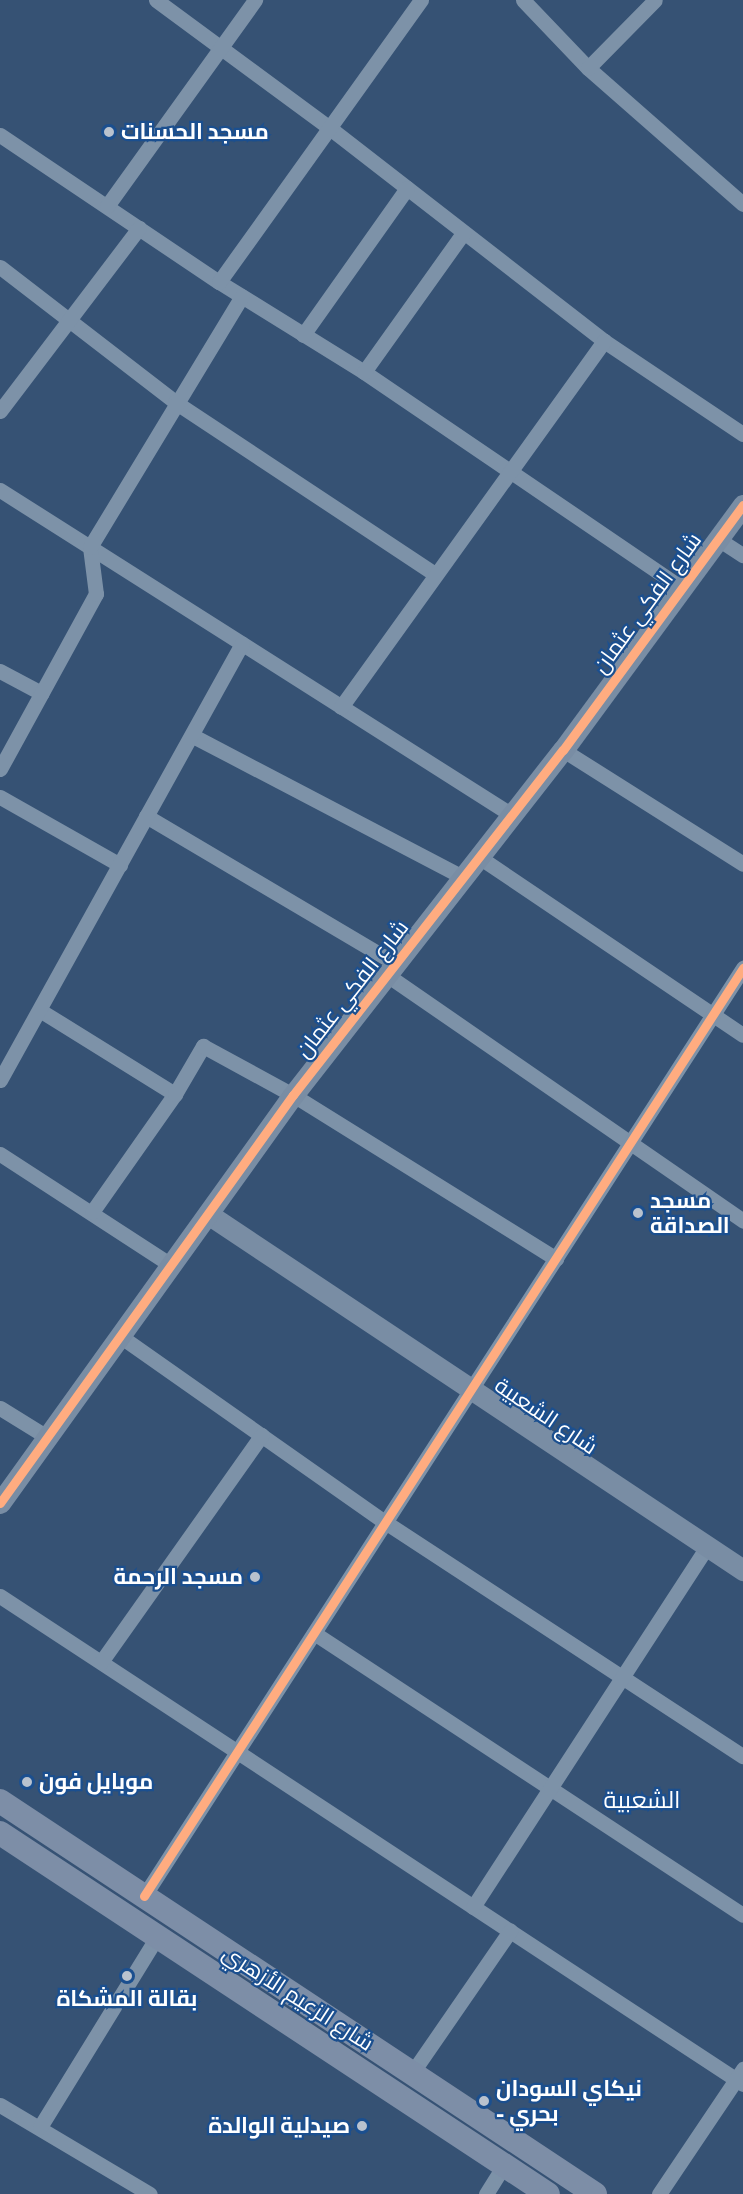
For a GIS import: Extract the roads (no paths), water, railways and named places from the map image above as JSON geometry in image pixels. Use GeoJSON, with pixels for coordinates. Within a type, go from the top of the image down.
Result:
{"type":"FeatureCollection","features":[{"type":"Feature","properties":{"kind":"main road","name":"شارع الزعيم الأزهري"},"geometry":{"type":"LineString","coordinates":[[0,1801],[595,2194]]}},
{"type":"Feature","properties":{"kind":"main road","name":"شارع الزعيم الأزهري"},"geometry":{"type":"LineString","coordinates":[[0,1833],[548,2194]]}},
{"type":"Feature","properties":{"kind":"street"},"geometry":{"type":"LineString","coordinates":[[156,0],[331,129],[604,341],[743,434]]}},
{"type":"Feature","properties":{"kind":"street"},"geometry":{"type":"LineString","coordinates":[[107,206],[255,0]]}},
{"type":"Feature","properties":{"kind":"street"},"geometry":{"type":"LineString","coordinates":[[219,282],[331,129],[421,0]]}},
{"type":"Feature","properties":{"kind":"street"},"geometry":{"type":"LineString","coordinates":[[522,0],[588,68],[743,204]]}},
{"type":"Feature","properties":{"kind":"street"},"geometry":{"type":"LineString","coordinates":[[588,68],[655,0]]}},
{"type":"Feature","properties":{"kind":"street"},"geometry":{"type":"LineString","coordinates":[[0,135],[219,282],[364,372],[682,588]]}},
{"type":"Feature","properties":{"kind":"street"},"geometry":{"type":"LineString","coordinates":[[303,335],[407,188]]}},
{"type":"Feature","properties":{"kind":"street"},"geometry":{"type":"LineString","coordinates":[[0,411],[71,320],[138,228]]}},
{"type":"Feature","properties":{"kind":"street"},"geometry":{"type":"LineString","coordinates":[[364,372],[463,233]]}},
{"type":"Feature","properties":{"kind":"street"},"geometry":{"type":"LineString","coordinates":[[0,267],[175,402],[435,574]]}},
{"type":"Feature","properties":{"kind":"street"},"geometry":{"type":"LineString","coordinates":[[0,769],[96,594],[90,548],[175,402],[242,296]]}},
{"type":"Feature","properties":{"kind":"street"},"geometry":{"type":"LineString","coordinates":[[341,707],[604,341]]}},
{"type":"Feature","properties":{"kind":"street"},"geometry":{"type":"LineString","coordinates":[[0,490],[512,815]]}},
{"type":"Feature","properties":{"kind":"street","name":"شارع الفكي عثمان"},"geometry":{"type":"LineString","coordinates":[[0,1503],[293,1095],[563,750],[743,505]]}},
{"type":"Feature","properties":{"kind":"street"},"geometry":{"type":"LineString","coordinates":[[718,539],[743,555]]}},
{"type":"Feature","properties":{"kind":"street"},"geometry":{"type":"LineString","coordinates":[[0,1080],[41,1011],[242,644]]}},
{"type":"Feature","properties":{"kind":"street"},"geometry":{"type":"LineString","coordinates":[[0,671],[41,693]]}},
{"type":"Feature","properties":{"kind":"street"},"geometry":{"type":"LineString","coordinates":[[193,736],[464,877]]}},
{"type":"Feature","properties":{"kind":"street"},"geometry":{"type":"LineString","coordinates":[[563,750],[743,864]]}},
{"type":"Feature","properties":{"kind":"street"},"geometry":{"type":"LineString","coordinates":[[0,797],[120,865]]}},
{"type":"Feature","properties":{"kind":"street"},"geometry":{"type":"LineString","coordinates":[[146,816],[391,970],[630,1146],[743,1221]]}},
{"type":"Feature","properties":{"kind":"street"},"geometry":{"type":"LineString","coordinates":[[479,858],[743,1035]]}},
{"type":"Feature","properties":{"kind":"street"},"geometry":{"type":"LineString","coordinates":[[144,1896],[743,968]]}},
{"type":"Feature","properties":{"kind":"street"},"geometry":{"type":"LineString","coordinates":[[41,1011],[175,1094]]}},
{"type":"Feature","properties":{"kind":"street"},"geometry":{"type":"LineString","coordinates":[[92,1212],[175,1094],[203,1046],[293,1095],[556,1259]]}},
{"type":"Feature","properties":{"kind":"street"},"geometry":{"type":"LineString","coordinates":[[0,1154],[171,1265]]}},
{"type":"Feature","properties":{"kind":"street","name":"شارع الشعبية"},"geometry":{"type":"LineString","coordinates":[[207,1214],[743,1570]]}},
{"type":"Feature","properties":{"kind":"street"},"geometry":{"type":"LineString","coordinates":[[120,1336],[385,1522],[743,1756]]}},
{"type":"Feature","properties":{"kind":"street"},"geometry":{"type":"LineString","coordinates":[[0,1408],[47,1437]]}},
{"type":"Feature","properties":{"kind":"street"},"geometry":{"type":"LineString","coordinates":[[101,1662],[262,1435]]}},
{"type":"Feature","properties":{"kind":"street"},"geometry":{"type":"LineString","coordinates":[[473,1907],[708,1547]]}},
{"type":"Feature","properties":{"kind":"street"},"geometry":{"type":"LineString","coordinates":[[0,1596],[473,1907],[741,2078],[658,2194]]}},
{"type":"Feature","properties":{"kind":"street"},"geometry":{"type":"LineString","coordinates":[[314,1633],[743,1915]]}},
{"type":"Feature","properties":{"kind":"street"},"geometry":{"type":"LineString","coordinates":[[412,2073],[510,1931]]}},
{"type":"Feature","properties":{"kind":"street"},"geometry":{"type":"LineString","coordinates":[[40,2127],[157,1936]]}},
{"type":"Feature","properties":{"kind":"street"},"geometry":{"type":"LineString","coordinates":[[0,2105],[150,2194]]}},
{"type":"Feature","properties":{"kind":"street"},"geometry":{"type":"LineString","coordinates":[[486,2194],[504,2165]]}},
{"type":"Feature","properties":{"kind":"place","name":"مسجد الحسنات"},"geometry":{"type":"Point","coordinates":[109,132]}},
{"type":"Feature","properties":{"kind":"place","name":"مسجد الصداقة"},"geometry":{"type":"Point","coordinates":[638,1213]}},
{"type":"Feature","properties":{"kind":"place","name":"مسجد الرحمة"},"geometry":{"type":"Point","coordinates":[255,1577]}},
{"type":"Feature","properties":{"kind":"place","name":"موبايل فون"},"geometry":{"type":"Point","coordinates":[27,1782]}},
{"type":"Feature","properties":{"kind":"place","name":"بقالة المشكاة"},"geometry":{"type":"Point","coordinates":[127,1976]}},
{"type":"Feature","properties":{"kind":"place","name":"نيكاي السودان - بحري"},"geometry":{"type":"Point","coordinates":[484,2101]}},
{"type":"Feature","properties":{"kind":"place","name":"صيدلية الوالدة"},"geometry":{"type":"Point","coordinates":[362,2126]}},
{"type":"Feature","properties":{"kind":"district","name":"الشعبية"},"geometry":{"type":"Point","coordinates":[642,1801]}}]}
